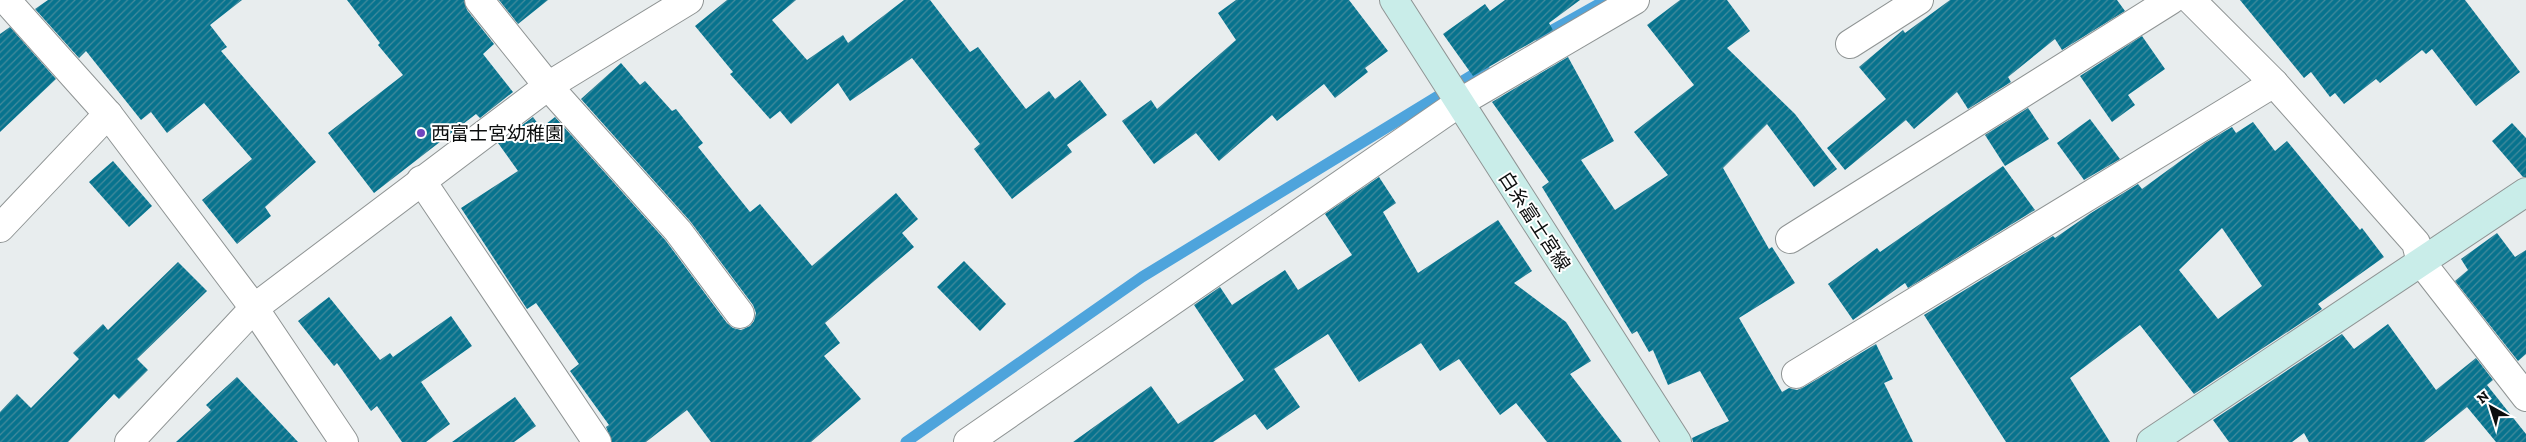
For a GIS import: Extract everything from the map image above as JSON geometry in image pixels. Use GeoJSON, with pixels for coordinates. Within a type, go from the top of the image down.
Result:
{"type":"FeatureCollection","features":[{"type":"Feature","properties":{"kind":"main road","name":"白糸富士宮線"},"geometry":{"type":"LineString","coordinates":[[1394,0],[1677,442]]}},
{"type":"Feature","properties":{"kind":"main road"},"geometry":{"type":"LineString","coordinates":[[2151,442],[2526,192]]}},
{"type":"Feature","properties":{"kind":"street"},"geometry":{"type":"LineString","coordinates":[[6,0],[108,114],[254,308],[344,442]]}},
{"type":"Feature","properties":{"kind":"street"},"geometry":{"type":"LineString","coordinates":[[479,0],[548,86],[678,231],[740,314]]}},
{"type":"Feature","properties":{"kind":"street"},"geometry":{"type":"LineString","coordinates":[[129,442],[254,308],[421,180],[548,86],[689,0]]}},
{"type":"Feature","properties":{"kind":"street"},"geometry":{"type":"LineString","coordinates":[[968,442],[1459,103],[1635,0]]}},
{"type":"Feature","properties":{"kind":"street"},"geometry":{"type":"LineString","coordinates":[[1850,44],[1919,0]]}},
{"type":"Feature","properties":{"kind":"street"},"geometry":{"type":"LineString","coordinates":[[1790,239],[2171,0]]}},
{"type":"Feature","properties":{"kind":"street"},"geometry":{"type":"LineString","coordinates":[[2191,0],[2274,83],[2416,243],[2421,262],[2526,397]]}},
{"type":"Feature","properties":{"kind":"street"},"geometry":{"type":"LineString","coordinates":[[1796,374],[2274,83]]}},
{"type":"Feature","properties":{"kind":"street"},"geometry":{"type":"LineString","coordinates":[[0,228],[108,114]]}},
{"type":"Feature","properties":{"kind":"street"},"geometry":{"type":"LineString","coordinates":[[421,180],[597,442]]}},
{"type":"Feature","properties":{"kind":"building"},"geometry":{"type":"Polygon","coordinates":[[[48,0],[242,0],[210,25],[227,47],[221,51],[316,162],[265,207],[271,216],[237,244],[202,200],[252,159],[204,103],[167,133],[151,112],[141,120],[86,51],[79,58],[35,9],[48,0]]]}},
{"type":"Feature","properties":{"kind":"building"},"geometry":{"type":"Polygon","coordinates":[[[347,0],[464,0],[467,10],[494,44],[483,54],[513,92],[480,118],[476,114],[374,193],[328,133],[403,75],[378,45],[380,43],[347,0]]]}},
{"type":"Feature","properties":{"kind":"building"},"geometry":{"type":"Polygon","coordinates":[[[499,0],[548,0],[518,24],[499,0]]]}},
{"type":"Feature","properties":{"kind":"building"},"geometry":{"type":"Polygon","coordinates":[[[727,0],[796,0],[772,20],[807,60],[843,35],[848,43],[904,0],[930,0],[970,52],[978,47],[1026,109],[1049,91],[1055,99],[1080,80],[1107,115],[1067,145],[1072,152],[1012,199],[974,149],[980,144],[912,58],[850,101],[838,83],[791,124],[780,111],[770,119],[730,74],[733,72],[695,26],[727,0]]]}},
{"type":"Feature","properties":{"kind":"building"},"geometry":{"type":"Polygon","coordinates":[[[1236,0],[1349,0],[1388,51],[1365,68],[1368,72],[1335,98],[1324,84],[1277,121],[1272,115],[1219,161],[1196,133],[1154,164],[1122,121],[1151,100],[1157,109],[1236,40],[1218,13],[1236,0]]]}},
{"type":"Feature","properties":{"kind":"building"},"geometry":{"type":"Polygon","coordinates":[[[1505,0],[1580,0],[1549,23],[1553,30],[1473,76],[1443,34],[1485,4],[1490,11],[1505,0]]]}},
{"type":"Feature","properties":{"kind":"building"},"geometry":{"type":"Polygon","coordinates":[[[1680,0],[1727,0],[1750,31],[1727,48],[1795,114],[1837,169],[1814,187],[1767,124],[1723,168],[1769,249],[1772,247],[1795,283],[1739,318],[1782,392],[1789,388],[1797,390],[1804,387],[1876,344],[1893,379],[1884,383],[1913,442],[1693,442],[1692,438],[1729,421],[1700,371],[1668,385],[1653,350],[1649,352],[1637,331],[1632,334],[1542,187],[1549,182],[1492,102],[1568,57],[1614,141],[1581,160],[1615,210],[1668,175],[1634,132],[1694,85],[1647,25],[1680,0]]]}},
{"type":"Feature","properties":{"kind":"building"},"geometry":{"type":"Polygon","coordinates":[[[1950,0],[2117,0],[2125,11],[2062,50],[2055,39],[2008,77],[2011,82],[1968,109],[1957,92],[1914,129],[1906,120],[1845,170],[1827,148],[1886,99],[1859,67],[1903,30],[1905,33],[1950,0]]]}},
{"type":"Feature","properties":{"kind":"building"},"geometry":{"type":"Polygon","coordinates":[[[2240,0],[2465,0],[2520,72],[2476,106],[2432,49],[2426,54],[2422,50],[2380,83],[2376,79],[2344,104],[2335,93],[2330,97],[2311,72],[2304,78],[2240,0]]]}},
{"type":"Feature","properties":{"kind":"building"},"geometry":{"type":"Polygon","coordinates":[[[10,27],[56,79],[0,132],[0,34],[10,27]]]}},
{"type":"Feature","properties":{"kind":"building"},"geometry":{"type":"Polygon","coordinates":[[[2142,36],[2165,69],[2128,95],[2135,105],[2112,122],[2080,76],[2142,36]]]}},
{"type":"Feature","properties":{"kind":"building"},"geometry":{"type":"Polygon","coordinates":[[[621,63],[640,85],[645,81],[672,111],[676,109],[703,143],[698,147],[750,212],[760,204],[812,266],[896,193],[918,219],[902,233],[914,247],[825,323],[840,343],[824,356],[861,399],[811,442],[711,442],[687,410],[646,442],[612,442],[606,427],[609,425],[570,371],[579,364],[536,303],[527,309],[461,208],[518,171],[498,143],[533,117],[541,128],[555,117],[666,241],[727,323],[733,328],[741,330],[750,326],[754,321],[756,313],[753,305],[690,221],[581,99],[621,63]]]}},
{"type":"Feature","properties":{"kind":"building"},"geometry":{"type":"Polygon","coordinates":[[[2028,108],[2049,139],[2005,166],[1985,135],[2028,108]]]}},
{"type":"Feature","properties":{"kind":"building"},"geometry":{"type":"Polygon","coordinates":[[[2090,119],[2120,159],[2084,180],[2057,143],[2090,119]]]}},
{"type":"Feature","properties":{"kind":"building"},"geometry":{"type":"Polygon","coordinates":[[[2253,122],[2275,151],[2287,141],[2360,230],[2362,228],[2384,257],[2318,304],[2322,309],[2194,394],[2140,325],[2070,378],[2110,442],[2006,442],[1924,315],[2053,236],[2055,238],[2138,184],[2142,189],[2205,143],[2232,127],[2236,133],[2253,122]],[[2222,228],[2179,270],[2218,319],[2262,286],[2222,228]]]}},
{"type":"Feature","properties":{"kind":"building"},"geometry":{"type":"Polygon","coordinates":[[[2512,123],[2526,138],[2526,177],[2523,177],[2492,141],[2512,123]]]}},
{"type":"Feature","properties":{"kind":"building"},"geometry":{"type":"Polygon","coordinates":[[[113,161],[152,206],[129,227],[89,182],[113,161]]]}},
{"type":"Feature","properties":{"kind":"building"},"geometry":{"type":"Polygon","coordinates":[[[2003,166],[2035,210],[1908,288],[1905,283],[1853,320],[1828,284],[1877,248],[1880,252],[2003,166]]]}},
{"type":"Feature","properties":{"kind":"building"},"geometry":{"type":"Polygon","coordinates":[[[1379,177],[1396,203],[1383,212],[1418,273],[1498,220],[1532,271],[1514,283],[1566,322],[1591,361],[1570,374],[1622,442],[1547,442],[1516,403],[1500,415],[1459,359],[1440,371],[1421,343],[1359,382],[1328,334],[1274,369],[1300,407],[1267,430],[1255,414],[1213,442],[1073,442],[1151,386],[1178,424],[1244,380],[1194,305],[1220,287],[1232,305],[1285,270],[1298,290],[1352,255],[1325,214],[1379,177]]]}},
{"type":"Feature","properties":{"kind":"building"},"geometry":{"type":"Polygon","coordinates":[[[2497,233],[2515,257],[2526,250],[2526,354],[2518,361],[2455,281],[2468,270],[2461,259],[2497,233]]]}},
{"type":"Feature","properties":{"kind":"building"},"geometry":{"type":"Polygon","coordinates":[[[964,261],[1006,304],[980,331],[937,287],[964,261]]]}},
{"type":"Feature","properties":{"kind":"building"},"geometry":{"type":"Polygon","coordinates":[[[178,262],[207,291],[137,359],[148,370],[119,399],[114,394],[68,442],[0,442],[0,412],[17,394],[31,408],[79,359],[73,353],[103,324],[108,330],[178,262]]]}},
{"type":"Feature","properties":{"kind":"building"},"geometry":{"type":"Polygon","coordinates":[[[329,297],[380,360],[390,353],[393,357],[451,316],[472,346],[421,382],[450,424],[426,442],[402,442],[377,406],[371,411],[337,363],[334,366],[298,321],[329,297]]]}},
{"type":"Feature","properties":{"kind":"building"},"geometry":{"type":"Polygon","coordinates":[[[2388,324],[2436,390],[2476,358],[2493,380],[2487,385],[2526,434],[2526,442],[2496,442],[2467,407],[2424,442],[2309,442],[2304,433],[2292,442],[2229,442],[2213,420],[2342,334],[2354,349],[2388,324]]]}},
{"type":"Feature","properties":{"kind":"building"},"geometry":{"type":"Polygon","coordinates":[[[237,377],[298,442],[176,442],[211,410],[206,405],[237,377]]]}},
{"type":"Feature","properties":{"kind":"building"},"geometry":{"type":"Polygon","coordinates":[[[515,397],[536,426],[514,442],[452,442],[515,397]]]}},
{"type":"Feature","properties":{"kind":"waterway"},"geometry":{"type":"LineString","coordinates":[[1540,37],[1606,0]]}},
{"type":"Feature","properties":{"kind":"waterway"},"geometry":{"type":"LineString","coordinates":[[906,442],[1142,277],[1484,68]]}},
{"type":"Feature","properties":{"kind":"place","name":"西富士宮幼稚園"},"geometry":{"type":"Point","coordinates":[421,133]}}]}
